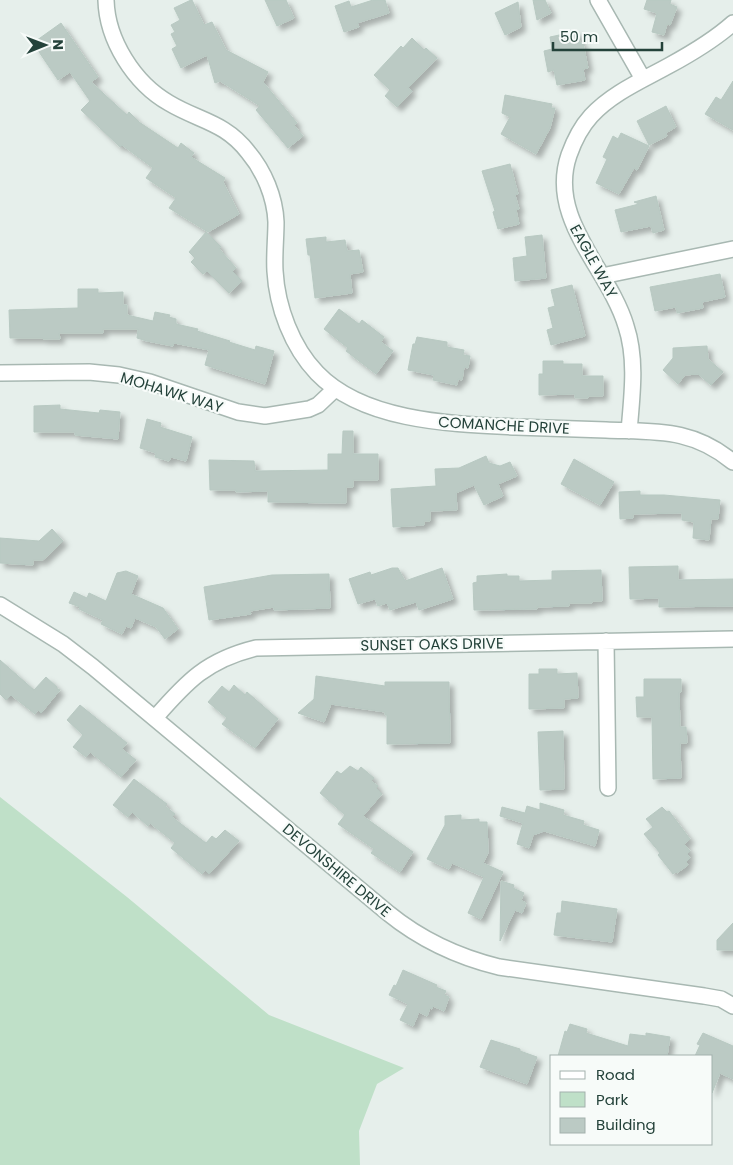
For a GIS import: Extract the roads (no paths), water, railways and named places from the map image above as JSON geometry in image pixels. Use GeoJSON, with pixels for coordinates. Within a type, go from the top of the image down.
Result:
{"type":"FeatureCollection","features":[{"type":"Feature","properties":{"kind":"street","name":"COMANCHE DRIVE"},"geometry":{"type":"LineString","coordinates":[[106,0],[110,27],[116,44],[142,81],[168,103],[212,122],[223,129],[246,149],[257,164],[266,180],[273,200],[276,219],[275,270],[277,290],[283,312],[292,336],[316,372],[335,389],[376,409],[453,424],[629,431],[690,437],[712,446],[733,462]]}},
{"type":"Feature","properties":{"kind":"street"},"geometry":{"type":"LineString","coordinates":[[598,0],[643,79]]}},
{"type":"Feature","properties":{"kind":"street","name":"EAGLE WAY"},"geometry":{"type":"LineString","coordinates":[[629,431],[632,376],[631,346],[623,315],[576,230],[568,209],[564,188],[568,158],[580,130],[590,116],[603,105],[643,79],[694,52],[733,23]]}},
{"type":"Feature","properties":{"kind":"street"},"geometry":{"type":"LineString","coordinates":[[602,276],[733,249]]}},
{"type":"Feature","properties":{"kind":"street","name":"MOHAWK WAY"},"geometry":{"type":"LineString","coordinates":[[0,373],[89,372],[119,374],[150,382],[238,412],[264,416],[309,409],[318,405],[335,389]]}},
{"type":"Feature","properties":{"kind":"street","name":"DEVONSHIRE DRIVE"},"geometry":{"type":"LineString","coordinates":[[0,605],[64,644],[388,914],[402,925],[437,945],[481,963],[499,967],[704,996],[721,999],[733,1006]]}},
{"type":"Feature","properties":{"kind":"street","name":"SUNSET OAKS DRIVE"},"geometry":{"type":"LineString","coordinates":[[155,718],[196,674],[226,657],[256,648],[733,639]]}},
{"type":"Feature","properties":{"kind":"street"},"geometry":{"type":"LineString","coordinates":[[606,641],[608,788]]}}]}
